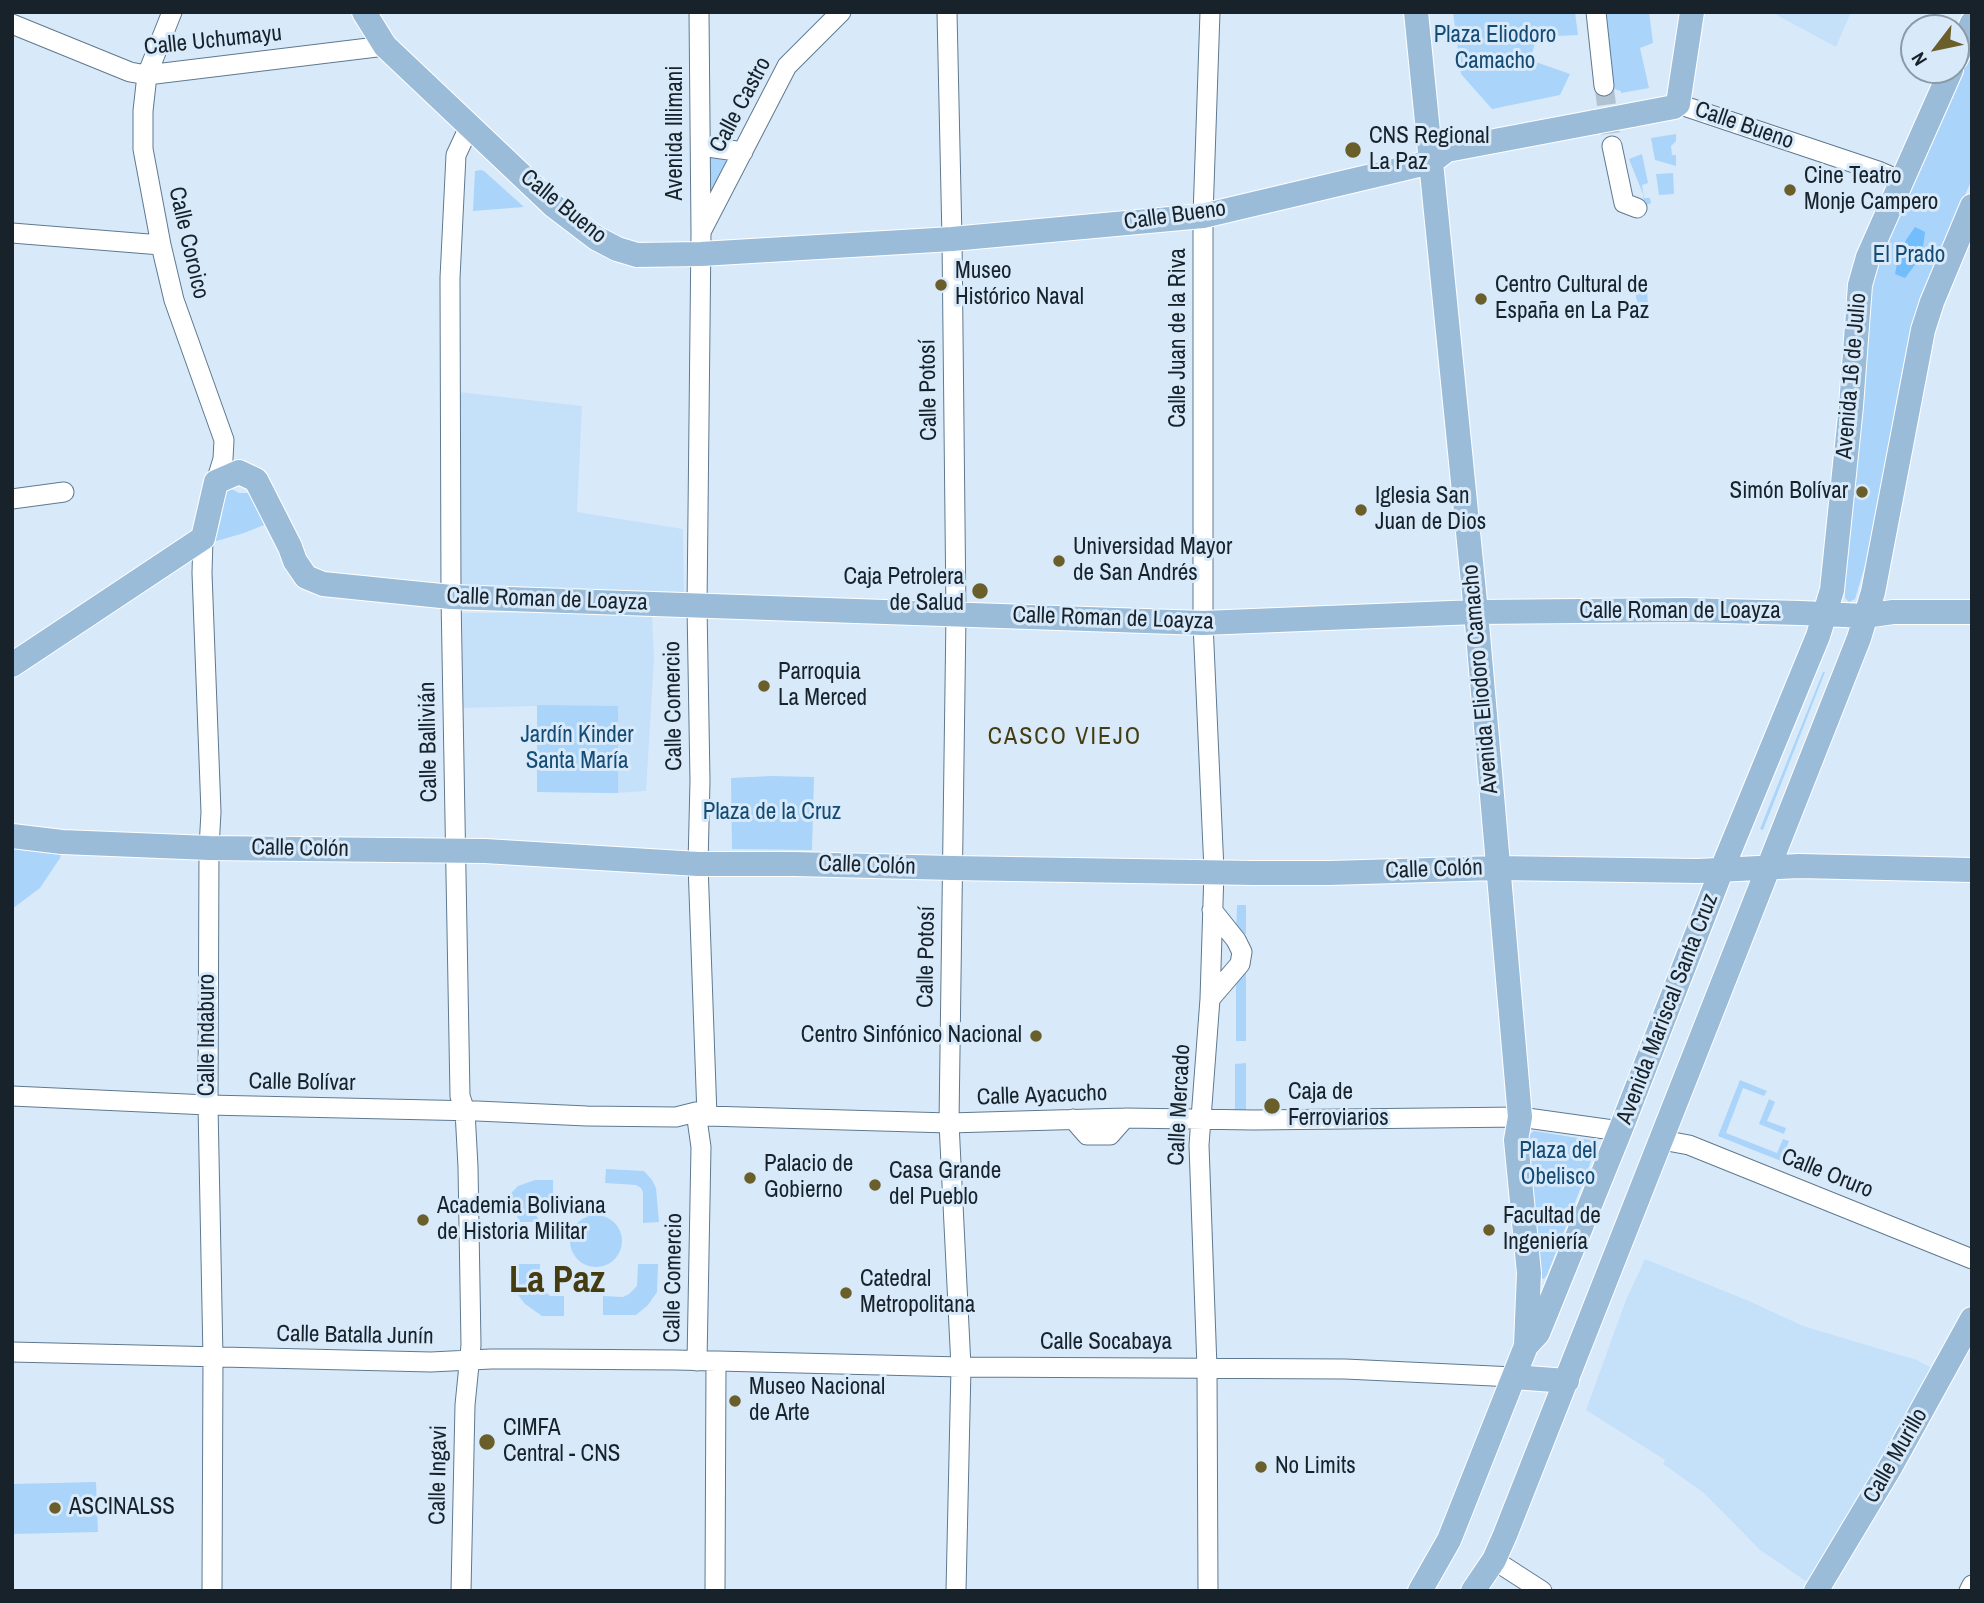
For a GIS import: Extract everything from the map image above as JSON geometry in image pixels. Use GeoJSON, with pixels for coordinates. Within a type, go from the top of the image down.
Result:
{"type":"FeatureCollection","features":[{"type":"Feature","properties":{"kind":"main road","name":"Calle Bueno"},"geometry":{"type":"LineString","coordinates":[[365,12],[385,46],[554,206],[596,239],[637,255],[701,244],[952,239],[1203,216],[1435,150],[1667,107]]}},
{"type":"Feature","properties":{"kind":"main road","name":"Avenida Eliodoro Camacho"},"geometry":{"type":"LineString","coordinates":[[1416,12],[1435,150],[1520,1117],[1517,1140],[1528,1273],[1526,1346]]}},
{"type":"Feature","properties":{"kind":"main road"},"geometry":{"type":"LineString","coordinates":[[1667,107],[1692,12]]}},
{"type":"Feature","properties":{"kind":"main road","name":"Avenida 16 de Julio"},"geometry":{"type":"LineString","coordinates":[[1824,615],[1832,590],[1860,285],[1868,257],[1945,84]]}},
{"type":"Feature","properties":{"kind":"main road"},"geometry":{"type":"LineString","coordinates":[[1865,617],[1873,592],[1923,330],[1972,206]]}},
{"type":"Feature","properties":{"kind":"main road","name":"Calle Roman de Loayza"},"geometry":{"type":"LineString","coordinates":[[216,482],[239,472],[256,480],[295,561],[306,577],[323,584],[451,597],[1203,623],[1476,612],[1685,610],[1865,617],[1893,612],[1972,612]]}},
{"type":"Feature","properties":{"kind":"main road","name":"Calle Indaburo"},"geometry":{"type":"LineString","coordinates":[[203,538],[216,482]]}},
{"type":"Feature","properties":{"kind":"main road"},"geometry":{"type":"LineString","coordinates":[[12,665],[203,538]]}},
{"type":"Feature","properties":{"kind":"main road","name":"Avenida Mariscal Santa Cruz"},"geometry":{"type":"LineString","coordinates":[[1420,1591],[1449,1540],[1526,1346],[1538,1333],[1722,869],[1818,636],[1824,615]]}},
{"type":"Feature","properties":{"kind":"main road","name":"Avenida Mariscal Santa Cruz"},"geometry":{"type":"LineString","coordinates":[[1473,1591],[1494,1560],[1567,1381],[1865,617]]}},
{"type":"Feature","properties":{"kind":"main road","name":"Calle Colón"},"geometry":{"type":"LineString","coordinates":[[12,836],[62,842],[209,848],[485,851],[698,864],[1330,873],[1497,867],[1698,871],[1769,867],[1972,870]]}},
{"type":"Feature","properties":{"kind":"main road"},"geometry":{"type":"LineString","coordinates":[[1620,1131],[1662,1139]]}},
{"type":"Feature","properties":{"kind":"main road","name":"Calle Murillo"},"geometry":{"type":"LineString","coordinates":[[1816,1591],[1898,1454],[1972,1319]]}},
{"type":"Feature","properties":{"kind":"main road"},"geometry":{"type":"LineString","coordinates":[[1514,1377],[1567,1381]]}},
{"type":"Feature","properties":{"kind":"street","name":"Calle Coroico"},"geometry":{"type":"LineString","coordinates":[[172,12],[147,75],[143,149],[174,300],[224,440],[223,459],[216,482]]}},
{"type":"Feature","properties":{"kind":"street","name":"Avenida Illimani"},"geometry":{"type":"LineString","coordinates":[[699,12],[701,244]]}},
{"type":"Feature","properties":{"kind":"street","name":"Calle Castro"},"geometry":{"type":"LineString","coordinates":[[701,244],[743,152],[787,66],[841,12]]}},
{"type":"Feature","properties":{"kind":"street","name":"Calle Potosí"},"geometry":{"type":"LineString","coordinates":[[947,12],[956,614],[949,1123],[961,1367],[956,1591]]}},
{"type":"Feature","properties":{"kind":"street","name":"Calle Juan de la Riva"},"geometry":{"type":"LineString","coordinates":[[1203,623],[1203,216],[1210,12]]}},
{"type":"Feature","properties":{"kind":"street"},"geometry":{"type":"LineString","coordinates":[[1595,12],[1604,86]]}},
{"type":"Feature","properties":{"kind":"street","name":"Calle Uchumayu"},"geometry":{"type":"LineString","coordinates":[[12,24],[130,72],[147,75],[385,46]]}},
{"type":"Feature","properties":{"kind":"street","name":"Calle Bueno"},"geometry":{"type":"LineString","coordinates":[[1667,107],[1866,167],[1901,181]]}},
{"type":"Feature","properties":{"kind":"street","name":"Calle Ballivián"},"geometry":{"type":"LineString","coordinates":[[469,1360],[468,1167],[465,1111],[460,1096],[451,597],[450,278],[457,155],[470,125]]}},
{"type":"Feature","properties":{"kind":"street"},"geometry":{"type":"LineString","coordinates":[[701,146],[743,152]]}},
{"type":"Feature","properties":{"kind":"street"},"geometry":{"type":"LineString","coordinates":[[1612,146],[1624,203],[1637,208]]}},
{"type":"Feature","properties":{"kind":"street"},"geometry":{"type":"LineString","coordinates":[[12,233],[161,245]]}},
{"type":"Feature","properties":{"kind":"street","name":"Calle Comercio"},"geometry":{"type":"LineString","coordinates":[[701,244],[697,606],[700,781],[698,864],[701,1147],[715,1591]]}},
{"type":"Feature","properties":{"kind":"street"},"geometry":{"type":"LineString","coordinates":[[12,499],[64,492]]}},
{"type":"Feature","properties":{"kind":"street","name":"Calle Indaburo"},"geometry":{"type":"LineString","coordinates":[[203,538],[211,812],[208,1105],[213,1358],[212,1591]]}},
{"type":"Feature","properties":{"kind":"street","name":"Calle Mercado"},"geometry":{"type":"LineString","coordinates":[[1203,623],[1214,871],[1210,999],[1199,1145],[1207,1368],[1208,1591]]}},
{"type":"Feature","properties":{"kind":"street"},"geometry":{"type":"LineString","coordinates":[[1210,999],[1240,964],[1242,952],[1212,910]]}},
{"type":"Feature","properties":{"kind":"street","name":"Calle Bolívar"},"geometry":{"type":"LineString","coordinates":[[12,1096],[208,1105],[465,1111]]}},
{"type":"Feature","properties":{"kind":"street","name":"Calle Ayacucho"},"geometry":{"type":"LineString","coordinates":[[465,1111],[612,1116],[701,1114],[949,1123],[1125,1118],[1254,1120],[1520,1117],[1620,1131]]}},
{"type":"Feature","properties":{"kind":"street","name":"Calle Oruro"},"geometry":{"type":"LineString","coordinates":[[1662,1139],[1689,1145],[1972,1259]]}},
{"type":"Feature","properties":{"kind":"street","name":"Calle Batalla Junín"},"geometry":{"type":"LineString","coordinates":[[12,1352],[431,1362],[549,1359],[707,1362]]}},
{"type":"Feature","properties":{"kind":"street","name":"Calle Ingavi"},"geometry":{"type":"LineString","coordinates":[[461,1591],[465,1405],[469,1360]]}},
{"type":"Feature","properties":{"kind":"street","name":"Calle Socabaya"},"geometry":{"type":"LineString","coordinates":[[707,1362],[961,1367],[1345,1369],[1514,1377]]}},
{"type":"Feature","properties":{"kind":"street"},"geometry":{"type":"LineString","coordinates":[[1494,1560],[1542,1591]]}},
{"type":"Feature","properties":{"kind":"street"},"geometry":{"type":"LineString","coordinates":[[1969,1591],[1972,1586]]}},
{"type":"Feature","properties":{"kind":"shaded area"},"geometry":{"type":"Polygon","coordinates":[[[1771,12],[1851,12],[1836,47],[1771,12]]]}},
{"type":"Feature","properties":{"kind":"shaded area"},"geometry":{"type":"Polygon","coordinates":[[[1915,227],[1925,232],[1923,247],[1905,278],[1895,274],[1898,258],[1915,227]]]}},
{"type":"Feature","properties":{"kind":"shaded area"},"geometry":{"type":"Polygon","coordinates":[[[459,392],[582,406],[577,512],[683,529],[684,592],[460,590],[459,392]]]}},
{"type":"Feature","properties":{"kind":"shaded area"},"geometry":{"type":"Polygon","coordinates":[[[652,612],[654,660],[646,791],[537,792],[537,706],[463,708],[462,613],[652,612]]]}},
{"type":"Feature","properties":{"kind":"shaded area"},"geometry":{"type":"Polygon","coordinates":[[[1645,1259],[1803,1326],[1917,1360],[1935,1370],[1807,1582],[1760,1550],[1704,1493],[1663,1464],[1665,1460],[1586,1410],[1626,1300],[1645,1259]]]}},
{"type":"Feature","properties":{"kind":"green space","name":"Plaza Eliodoro Camacho"},"geometry":{"type":"Polygon","coordinates":[[[1453,12],[1575,12],[1578,35],[1537,37],[1530,60],[1570,74],[1560,95],[1492,109],[1461,74],[1453,12]]]}},
{"type":"Feature","properties":{"kind":"green space"},"geometry":{"type":"Polygon","coordinates":[[[1605,12],[1649,12],[1653,43],[1640,48],[1649,88],[1621,93],[1614,89],[1605,12]]]}},
{"type":"Feature","properties":{"kind":"green space","name":"El Prado"},"geometry":{"type":"Polygon","coordinates":[[[1972,51],[1972,179],[1919,302],[1902,371],[1869,552],[1855,599],[1849,602],[1845,598],[1846,554],[1872,281],[1957,84],[1970,84],[1972,51]]]}},
{"type":"Feature","properties":{"kind":"green space"},"geometry":{"type":"Polygon","coordinates":[[[1676,134],[1676,141],[1671,146],[1672,155],[1676,155],[1676,166],[1655,160],[1651,138],[1676,134]]]}},
{"type":"Feature","properties":{"kind":"green space"},"geometry":{"type":"Polygon","coordinates":[[[1642,154],[1648,183],[1642,185],[1644,198],[1650,198],[1651,203],[1644,206],[1643,194],[1629,159],[1642,154]]]}},
{"type":"Feature","properties":{"kind":"green space"},"geometry":{"type":"Polygon","coordinates":[[[710,157],[722,157],[727,163],[711,191],[708,160],[710,157]]]}},
{"type":"Feature","properties":{"kind":"green space"},"geometry":{"type":"Polygon","coordinates":[[[481,170],[524,207],[473,211],[475,171],[481,170]]]}},
{"type":"Feature","properties":{"kind":"green space"},"geometry":{"type":"Polygon","coordinates":[[[1673,173],[1674,194],[1659,195],[1656,174],[1673,173]]]}},
{"type":"Feature","properties":{"kind":"green space"},"geometry":{"type":"Polygon","coordinates":[[[1647,281],[1648,313],[1643,315],[1636,298],[1635,282],[1647,281]]]}},
{"type":"Feature","properties":{"kind":"green space"},"geometry":{"type":"Polygon","coordinates":[[[226,486],[239,493],[253,493],[269,523],[213,542],[220,524],[226,486]]]}},
{"type":"Feature","properties":{"kind":"green space"},"geometry":{"type":"Polygon","coordinates":[[[1823,672],[1763,830],[1760,829],[1823,672]]]}},
{"type":"Feature","properties":{"kind":"green space","name":"Jardín Kinder Santa María"},"geometry":{"type":"Polygon","coordinates":[[[537,705],[618,706],[618,793],[537,792],[537,705]]]}},
{"type":"Feature","properties":{"kind":"green space","name":"Plaza de la Cruz"},"geometry":{"type":"Polygon","coordinates":[[[814,777],[812,850],[732,849],[731,778],[814,777]]]}},
{"type":"Feature","properties":{"kind":"green space"},"geometry":{"type":"Polygon","coordinates":[[[12,842],[63,846],[60,858],[40,888],[12,909],[12,842]]]}},
{"type":"Feature","properties":{"kind":"green space"},"geometry":{"type":"Polygon","coordinates":[[[1237,905],[1246,905],[1246,934],[1236,934],[1237,905]]]}},
{"type":"Feature","properties":{"kind":"green space"},"geometry":{"type":"Polygon","coordinates":[[[1236,965],[1246,965],[1246,1041],[1236,1041],[1236,965]]]}},
{"type":"Feature","properties":{"kind":"green space"},"geometry":{"type":"Polygon","coordinates":[[[1246,1063],[1246,1110],[1235,1110],[1235,1064],[1246,1063]]]}},
{"type":"Feature","properties":{"kind":"green space"},"geometry":{"type":"Polygon","coordinates":[[[1740,1080],[1767,1091],[1764,1096],[1743,1088],[1726,1133],[1777,1153],[1783,1139],[1789,1141],[1781,1161],[1718,1136],[1740,1080]]]}},
{"type":"Feature","properties":{"kind":"green space"},"geometry":{"type":"Polygon","coordinates":[[[1769,1099],[1775,1102],[1767,1121],[1786,1128],[1784,1134],[1759,1124],[1769,1099]]]}},
{"type":"Feature","properties":{"kind":"green space","name":"Plaza del Obelisco"},"geometry":{"type":"Polygon","coordinates":[[[1534,1131],[1591,1140],[1596,1148],[1544,1279],[1541,1278],[1527,1136],[1534,1131]]]}},
{"type":"Feature","properties":{"kind":"green space"},"geometry":{"type":"Polygon","coordinates":[[[606,1169],[644,1171],[656,1188],[659,1222],[643,1223],[641,1188],[636,1185],[605,1183],[606,1169]]]}},
{"type":"Feature","properties":{"kind":"green space"},"geometry":{"type":"Polygon","coordinates":[[[535,1180],[553,1180],[553,1199],[539,1199],[529,1207],[541,1222],[520,1222],[508,1200],[518,1186],[535,1180]]]}},
{"type":"Feature","properties":{"kind":"green space"},"geometry":{"type":"Polygon","coordinates":[[[596,1215],[606,1217],[614,1223],[620,1231],[620,1251],[614,1259],[606,1265],[596,1267],[586,1265],[578,1259],[572,1251],[570,1241],[572,1231],[578,1223],[586,1217],[596,1215]]]}},
{"type":"Feature","properties":{"kind":"green space"},"geometry":{"type":"Polygon","coordinates":[[[519,1264],[540,1264],[539,1283],[550,1296],[564,1296],[564,1316],[542,1316],[525,1304],[518,1295],[519,1264]]]}},
{"type":"Feature","properties":{"kind":"green space"},"geometry":{"type":"Polygon","coordinates":[[[638,1264],[658,1264],[657,1292],[648,1305],[636,1315],[603,1315],[603,1296],[623,1297],[637,1286],[638,1264]]]}},
{"type":"Feature","properties":{"kind":"green space","name":"ASCINALSS"},"geometry":{"type":"Polygon","coordinates":[[[96,1482],[98,1532],[12,1534],[12,1484],[96,1482]]]}},
{"type":"Feature","properties":{"kind":"tunnel"},"geometry":{"type":"LineString","coordinates":[[1604,86],[1612,146]]}},
{"type":"Feature","properties":{"kind":"place","name":"CNS Regional La Paz"},"geometry":{"type":"Point","coordinates":[1353,150]}},
{"type":"Feature","properties":{"kind":"place","name":"Cine Teatro Monje Campero"},"geometry":{"type":"Point","coordinates":[1790,190]}},
{"type":"Feature","properties":{"kind":"place","name":"Museo Histórico Naval"},"geometry":{"type":"Point","coordinates":[941,285]}},
{"type":"Feature","properties":{"kind":"place","name":"Centro Cultural de España en La Paz"},"geometry":{"type":"Point","coordinates":[1481,299]}},
{"type":"Feature","properties":{"kind":"place","name":"Simón Bolívar"},"geometry":{"type":"Point","coordinates":[1862,492]}},
{"type":"Feature","properties":{"kind":"place","name":"Iglesia San Juan de Dios"},"geometry":{"type":"Point","coordinates":[1361,510]}},
{"type":"Feature","properties":{"kind":"place","name":"Universidad Mayor de San Andrés"},"geometry":{"type":"Point","coordinates":[1059,561]}},
{"type":"Feature","properties":{"kind":"place","name":"Caja Petrolera de Salud"},"geometry":{"type":"Point","coordinates":[980,591]}},
{"type":"Feature","properties":{"kind":"place","name":"Parroquia La Merced"},"geometry":{"type":"Point","coordinates":[764,686]}},
{"type":"Feature","properties":{"kind":"place","name":"Centro Sinfónico Nacional"},"geometry":{"type":"Point","coordinates":[1036,1036]}},
{"type":"Feature","properties":{"kind":"place","name":"Caja de Ferroviarios"},"geometry":{"type":"Point","coordinates":[1272,1106]}},
{"type":"Feature","properties":{"kind":"place","name":"Palacio de Gobierno"},"geometry":{"type":"Point","coordinates":[750,1178]}},
{"type":"Feature","properties":{"kind":"place","name":"Casa Grande del Pueblo"},"geometry":{"type":"Point","coordinates":[875,1185]}},
{"type":"Feature","properties":{"kind":"place","name":"Academia Boliviana de Historia Militar"},"geometry":{"type":"Point","coordinates":[423,1220]}},
{"type":"Feature","properties":{"kind":"place","name":"Facultad de Ingeniería"},"geometry":{"type":"Point","coordinates":[1489,1230]}},
{"type":"Feature","properties":{"kind":"place","name":"Catedral Metropolitana"},"geometry":{"type":"Point","coordinates":[846,1293]}},
{"type":"Feature","properties":{"kind":"place","name":"Museo Nacional de Arte"},"geometry":{"type":"Point","coordinates":[735,1401]}},
{"type":"Feature","properties":{"kind":"place","name":"CIMFA Central - CNS"},"geometry":{"type":"Point","coordinates":[487,1442]}},
{"type":"Feature","properties":{"kind":"place","name":"No Limits"},"geometry":{"type":"Point","coordinates":[1261,1467]}},
{"type":"Feature","properties":{"kind":"place","name":"ASCINALSS"},"geometry":{"type":"Point","coordinates":[55,1508]}},
{"type":"Feature","properties":{"kind":"district","name":"CASCO VIEJO"},"geometry":{"type":"Point","coordinates":[1065,738]}},
{"type":"Feature","properties":{"kind":"district","name":"La Paz"},"geometry":{"type":"Point","coordinates":[557,1282]}}]}
